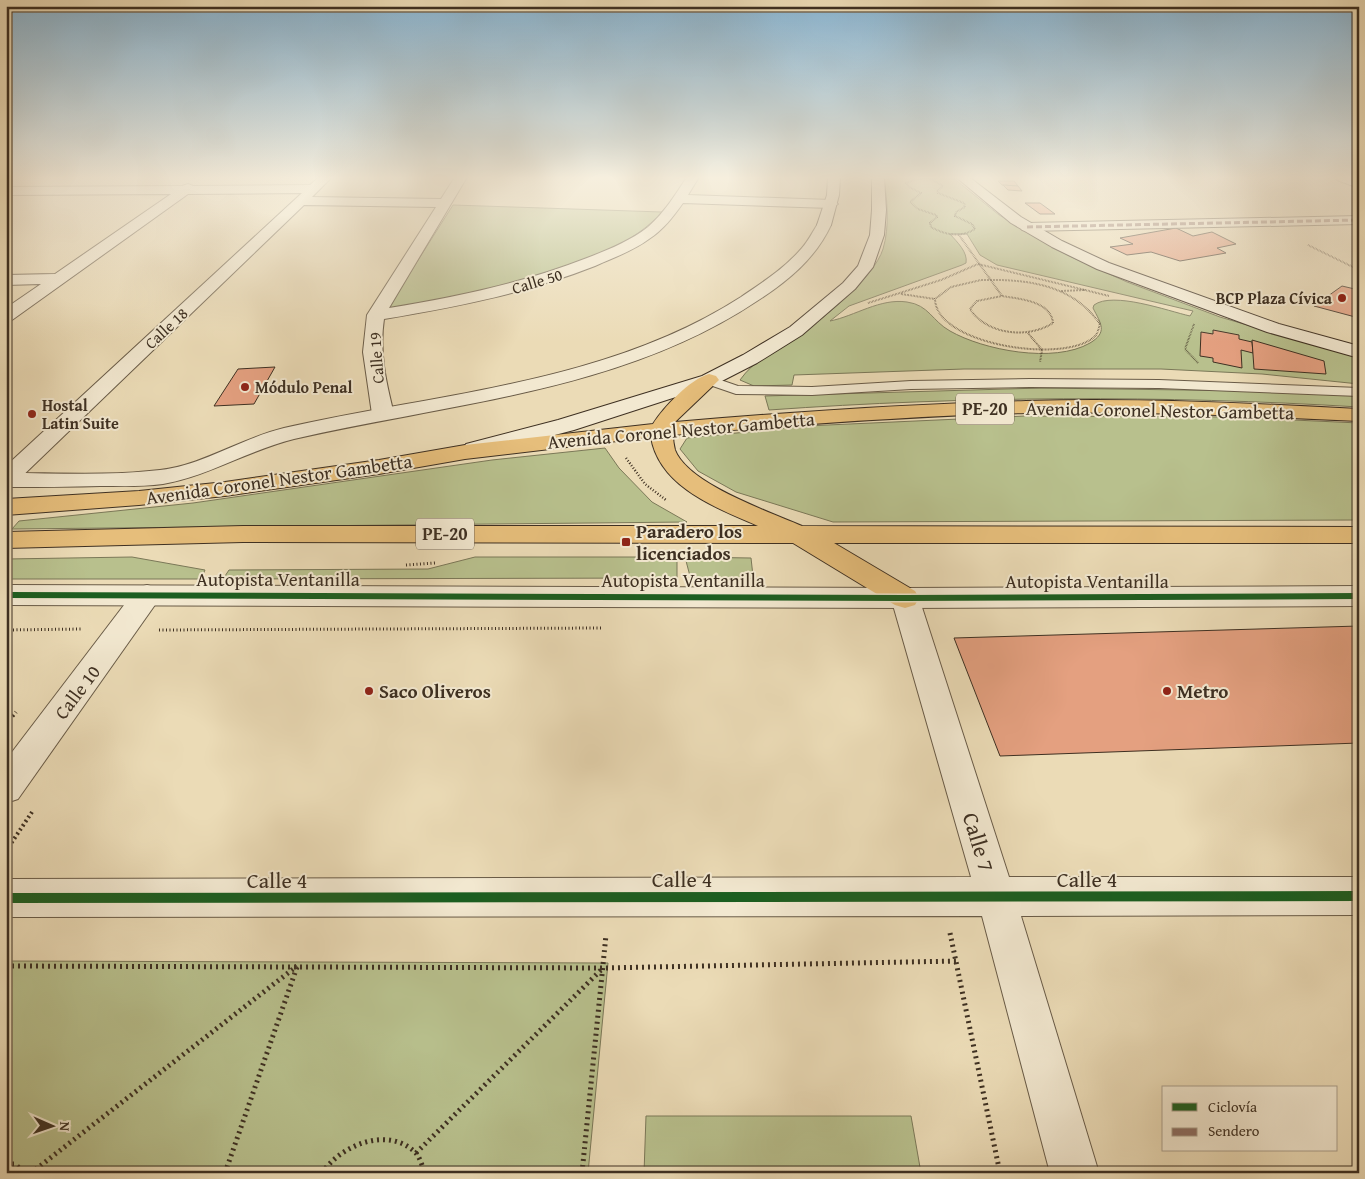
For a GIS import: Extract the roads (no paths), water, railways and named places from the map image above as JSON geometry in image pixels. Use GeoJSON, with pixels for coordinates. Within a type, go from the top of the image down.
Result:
{"type":"FeatureCollection","features":[{"type":"Feature","properties":{"kind":"highway"},"geometry":{"type":"LineString","coordinates":[[709,380],[667,418],[661,430],[662,445],[668,459],[685,477],[707,492],[797,534],[905,598]]}},
{"type":"Feature","properties":{"kind":"highway","name":"Avenida Coronel Nestor Gambetta"},"geometry":{"type":"LineString","coordinates":[[6,507],[225,489],[380,467],[465,452],[661,430],[801,418],[1028,407],[1238,408],[1359,416]]}},
{"type":"Feature","properties":{"kind":"highway","name":"Avenida Coronel Nestor Gambetta"},"geometry":{"type":"LineString","coordinates":[[6,540],[252,534],[1359,535]]}},
{"type":"Feature","properties":{"kind":"street"},"geometry":{"type":"LineString","coordinates":[[6,316],[124,232]]}},
{"type":"Feature","properties":{"kind":"street","name":"Calle 18"},"geometry":{"type":"LineString","coordinates":[[6,479],[267,232]]}},
{"type":"Feature","properties":{"kind":"street","name":"Calle 19"},"geometry":{"type":"LineString","coordinates":[[383,414],[374,374],[371,336],[376,315],[428,232]]}},
{"type":"Feature","properties":{"kind":"street","name":"Calle 50"},"geometry":{"type":"LineString","coordinates":[[376,315],[481,296],[562,274],[623,249],[650,232]]}},
{"type":"Feature","properties":{"kind":"street"},"geometry":{"type":"LineString","coordinates":[[6,479],[125,479],[169,476],[204,466],[254,445],[284,435],[544,381],[603,365],[662,344],[716,319],[756,296],[801,259],[813,245],[821,232]]}},
{"type":"Feature","properties":{"kind":"street"},"geometry":{"type":"LineString","coordinates":[[465,452],[566,425],[709,380],[750,359],[796,330],[849,286],[865,267],[877,232]]}},
{"type":"Feature","properties":{"kind":"street"},"geometry":{"type":"LineString","coordinates":[[1036,232],[1078,255],[1148,284],[1273,328],[1359,352]]}},
{"type":"Feature","properties":{"kind":"street"},"geometry":{"type":"LineString","coordinates":[[6,280],[57,279]]}},
{"type":"Feature","properties":{"kind":"street","name":"Autopista Ventanilla"},"geometry":{"type":"LineString","coordinates":[[6,595],[905,598],[1359,596]]}},
{"type":"Feature","properties":{"kind":"street","name":"Calle 10"},"geometry":{"type":"LineString","coordinates":[[6,788],[147,595]]}},
{"type":"Feature","properties":{"kind":"street","name":"Calle 7"},"geometry":{"type":"LineString","coordinates":[[905,598],[996,896],[1075,1173]]}},
{"type":"Feature","properties":{"kind":"street","name":"Calle 4"},"geometry":{"type":"LineString","coordinates":[[6,898],[1359,896]]}},
{"type":"Feature","properties":{"kind":"lane"},"geometry":{"type":"LineString","coordinates":[[709,380],[736,390],[812,391],[911,385],[1030,383],[1158,384],[1359,392]]}},
{"type":"Feature","properties":{"kind":"place","name":"BCP Plaza Cívica"},"geometry":{"type":"Point","coordinates":[1342,298]}},
{"type":"Feature","properties":{"kind":"place","name":"Módulo Penal"},"geometry":{"type":"Point","coordinates":[245,387]}},
{"type":"Feature","properties":{"kind":"place","name":"Hostal Latin Suite"},"geometry":{"type":"Point","coordinates":[32,414]}},
{"type":"Feature","properties":{"kind":"place","name":"Paradero los licenciados"},"geometry":{"type":"Point","coordinates":[626,542]}},
{"type":"Feature","properties":{"kind":"place","name":"Saco Oliveros"},"geometry":{"type":"Point","coordinates":[369,691]}},
{"type":"Feature","properties":{"kind":"place","name":"Metro"},"geometry":{"type":"Point","coordinates":[1167,691]}}]}
